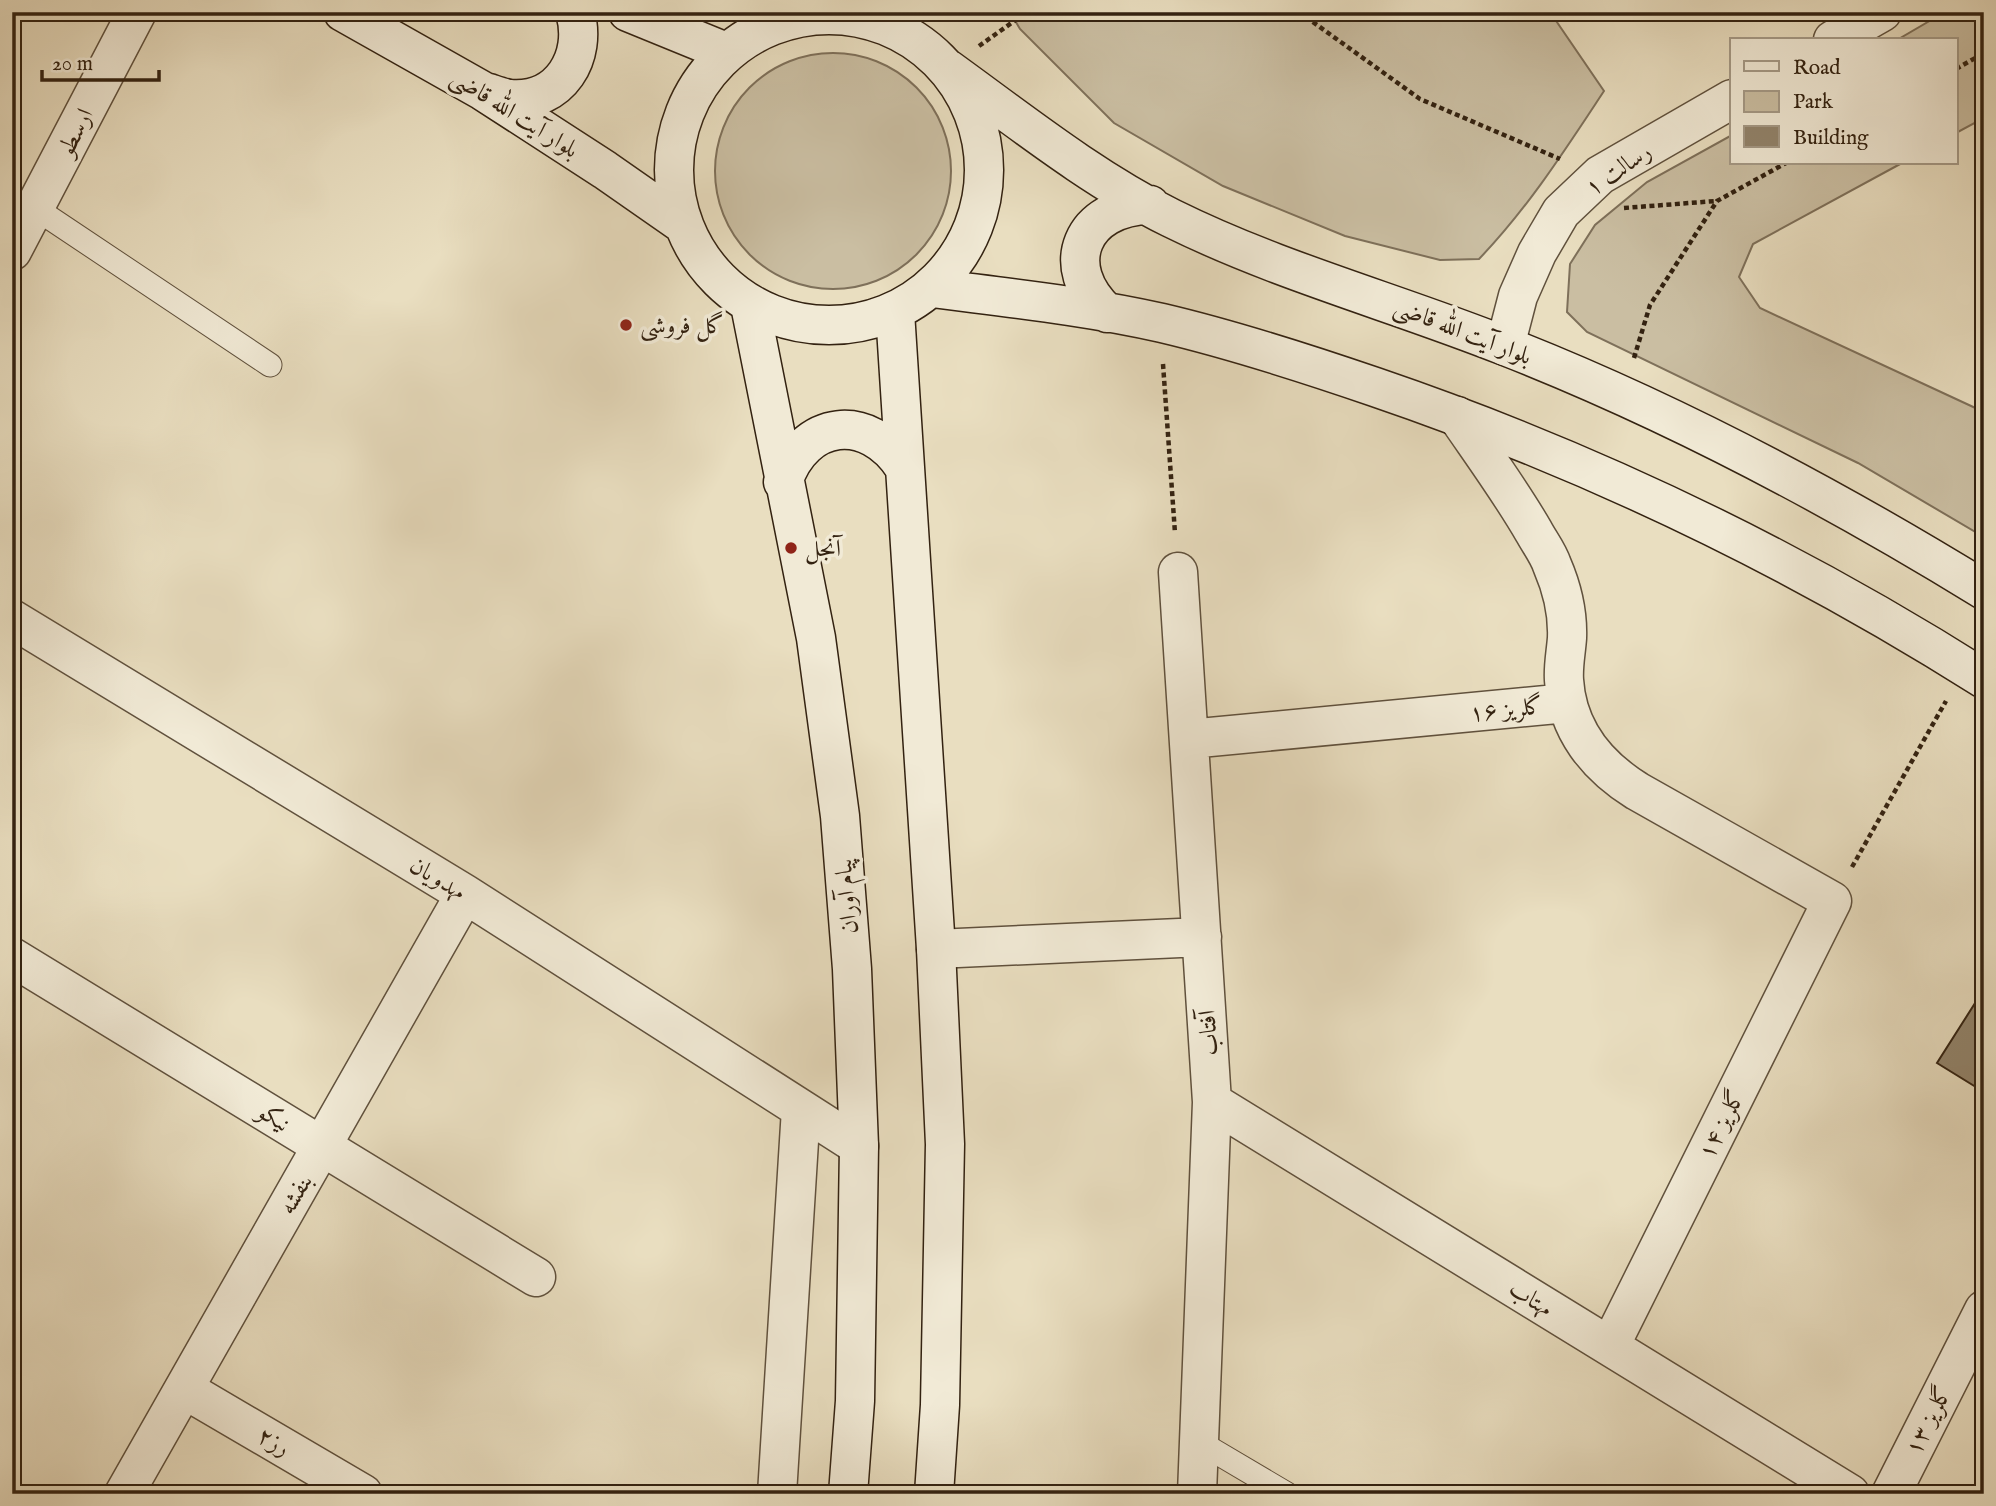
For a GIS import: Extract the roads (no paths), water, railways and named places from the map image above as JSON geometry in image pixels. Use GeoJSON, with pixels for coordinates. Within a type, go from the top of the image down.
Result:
{"type":"FeatureCollection","features":[{"type":"Feature","properties":{"kind":"street","name":"ارسطو"},"geometry":{"type":"LineString","coordinates":[[12,251],[137,12]]}},
{"type":"Feature","properties":{"kind":"street","name":"بلوار آیت ‌الله قاضی"},"geometry":{"type":"LineString","coordinates":[[343,12],[483,91],[681,223]]}},
{"type":"Feature","properties":{"kind":"street"},"geometry":{"type":"LineString","coordinates":[[483,91],[510,99],[537,95],[561,81],[576,58],[580,31],[575,12]]}},
{"type":"Feature","properties":{"kind":"street"},"geometry":{"type":"LineString","coordinates":[[628,12],[726,52]]}},
{"type":"Feature","properties":{"kind":"street"},"geometry":{"type":"LineString","coordinates":[[1836,38],[1882,12]]}},
{"type":"Feature","properties":{"kind":"street"},"geometry":{"type":"LineString","coordinates":[[842,15],[879,18],[917,41],[948,69],[973,110],[985,157],[981,205],[963,251],[932,288],[895,312],[859,323],[822,326],[785,320],[750,305],[709,270],[681,223],[673,177],[677,131],[696,88],[726,52],[765,20],[842,15]]}},
{"type":"Feature","properties":{"kind":"street","name":"بلوار آیت ‌الله قاضی"},"geometry":{"type":"LineString","coordinates":[[948,69],[1099,177],[1170,217],[1247,251],[1505,346],[1624,396],[1765,465],[1909,544],[1984,590]]}},
{"type":"Feature","properties":{"kind":"street","name":"رسالت ۱"},"geometry":{"type":"LineString","coordinates":[[1505,346],[1518,296],[1537,253],[1560,212],[1600,175],[1730,100]]}},
{"type":"Feature","properties":{"kind":"street"},"geometry":{"type":"LineString","coordinates":[[1107,313],[1093,299],[1083,282],[1080,261],[1084,242],[1094,225],[1110,212],[1129,205],[1150,205]]}},
{"type":"Feature","properties":{"kind":"street"},"geometry":{"type":"LineString","coordinates":[[932,288],[1160,323],[1311,365],[1457,416],[1613,479],[1732,535],[1825,585],[1974,673]]}},
{"type":"Feature","properties":{"kind":"street","name":"پیام آوران"},"geometry":{"type":"LineString","coordinates":[[750,305],[816,638],[840,816],[852,969],[859,1146],[855,1401],[848,1494]]}},
{"type":"Feature","properties":{"kind":"street"},"geometry":{"type":"LineString","coordinates":[[895,312],[936,949],[944,1144],[940,1405],[934,1494]]}},
{"type":"Feature","properties":{"kind":"street"},"geometry":{"type":"LineString","coordinates":[[1457,416],[1524,514],[1551,562],[1566,612],[1564,672],[1567,703]]}},
{"type":"Feature","properties":{"kind":"street"},"geometry":{"type":"LineString","coordinates":[[783,482],[790,462],[802,447],[819,435],[838,430],[859,431],[877,438],[893,450],[904,467]]}},
{"type":"Feature","properties":{"kind":"street","name":"آفتاب"},"geometry":{"type":"LineString","coordinates":[[1178,572],[1212,1102],[1196,1494]]}},
{"type":"Feature","properties":{"kind":"street","name":"مهدویان"},"geometry":{"type":"LineString","coordinates":[[12,619],[465,894],[859,1146]]}},
{"type":"Feature","properties":{"kind":"street","name":"گلریز ۱۶"},"geometry":{"type":"LineString","coordinates":[[1189,739],[1567,703],[1576,729],[1590,753],[1613,776],[1832,901]]}},
{"type":"Feature","properties":{"kind":"street","name":"بنفشه"},"geometry":{"type":"LineString","coordinates":[[124,1494],[465,894]]}},
{"type":"Feature","properties":{"kind":"street","name":"گلریز ۱۴"},"geometry":{"type":"LineString","coordinates":[[1610,1346],[1832,901]]}},
{"type":"Feature","properties":{"kind":"street"},"geometry":{"type":"LineString","coordinates":[[936,949],[1202,937]]}},
{"type":"Feature","properties":{"kind":"street","name":"نیکو"},"geometry":{"type":"LineString","coordinates":[[12,957],[536,1277]]}},
{"type":"Feature","properties":{"kind":"street","name":"مهتاب"},"geometry":{"type":"LineString","coordinates":[[1212,1102],[1850,1494]]}},
{"type":"Feature","properties":{"kind":"street"},"geometry":{"type":"LineString","coordinates":[[777,1494],[801,1109]]}},
{"type":"Feature","properties":{"kind":"street","name":"گلریز ۱۳"},"geometry":{"type":"LineString","coordinates":[[1891,1494],[1984,1310]]}},
{"type":"Feature","properties":{"kind":"street","name":"رز۲"},"geometry":{"type":"LineString","coordinates":[[184,1389],[363,1494]]}},
{"type":"Feature","properties":{"kind":"lane"},"geometry":{"type":"LineString","coordinates":[[35,208],[270,365]]}},
{"type":"Feature","properties":{"kind":"lane"},"geometry":{"type":"LineString","coordinates":[[1199,1442],[1287,1494]]}},
{"type":"Feature","properties":{"kind":"place","name":"گل فروشی"},"geometry":{"type":"Point","coordinates":[626,325]}},
{"type":"Feature","properties":{"kind":"place","name":"آنجل"},"geometry":{"type":"Point","coordinates":[791,548]}}]}
